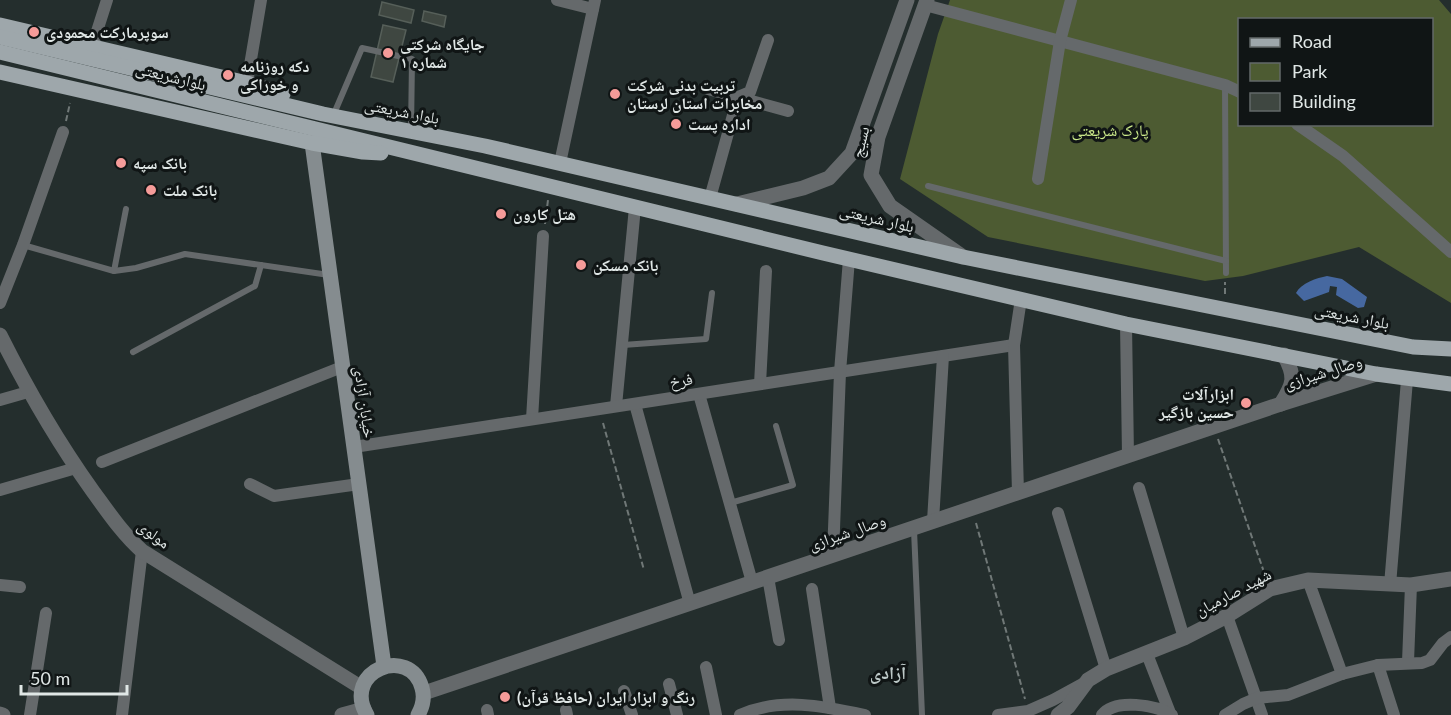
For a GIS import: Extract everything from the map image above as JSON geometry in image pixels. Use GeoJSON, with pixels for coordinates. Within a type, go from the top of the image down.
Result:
{"type":"FeatureCollection","features":[{"type":"Feature","properties":{"kind":"main road"},"geometry":{"type":"LineString","coordinates":[[0,25],[248,83],[288,95],[328,115]]}},
{"type":"Feature","properties":{"kind":"main road","name":"بلوارشریعتی"},"geometry":{"type":"LineString","coordinates":[[0,37],[297,107]]}},
{"type":"Feature","properties":{"kind":"main road","name":"بلوارشریعتی"},"geometry":{"type":"LineString","coordinates":[[0,52],[412,154]]}},
{"type":"Feature","properties":{"kind":"main road"},"geometry":{"type":"LineString","coordinates":[[0,72],[312,143],[363,152],[412,154],[1126,324],[1407,380],[1451,384]]}},
{"type":"Feature","properties":{"kind":"main road","name":"بلوار شریعتی"},"geometry":{"type":"LineString","coordinates":[[297,107],[560,163],[963,257],[1413,346],[1451,349]]}},
{"type":"Feature","properties":{"kind":"main road","name":"خیابان آزادی"},"geometry":{"type":"LineString","coordinates":[[312,143],[384,666]]}},
{"type":"Feature","properties":{"kind":"main road"},"geometry":{"type":"LineString","coordinates":[[365,712],[361,699],[362,688],[367,678],[384,666],[395,665],[415,674],[421,683],[424,693],[423,704],[418,715]]}},
{"type":"Feature","properties":{"kind":"street"},"geometry":{"type":"LineString","coordinates":[[92,47],[107,0]]}},
{"type":"Feature","properties":{"kind":"street"},"geometry":{"type":"LineString","coordinates":[[248,83],[261,0]]}},
{"type":"Feature","properties":{"kind":"street"},"geometry":{"type":"LineString","coordinates":[[557,0],[594,4],[560,163]]}},
{"type":"Feature","properties":{"kind":"street"},"geometry":{"type":"LineString","coordinates":[[906,0],[926,3],[1225,85],[1238,92]]}},
{"type":"Feature","properties":{"kind":"street","name":"بسیج"},"geometry":{"type":"LineString","coordinates":[[737,204],[794,191],[829,178],[852,153],[906,0]]}},
{"type":"Feature","properties":{"kind":"street"},"geometry":{"type":"LineString","coordinates":[[1038,179],[1060,41],[1071,0]]}},
{"type":"Feature","properties":{"kind":"street","name":"بسیج"},"geometry":{"type":"LineString","coordinates":[[926,3],[878,137],[871,175],[890,206],[963,257]]}},
{"type":"Feature","properties":{"kind":"street"},"geometry":{"type":"LineString","coordinates":[[738,97],[750,92],[768,40]]}},
{"type":"Feature","properties":{"kind":"street"},"geometry":{"type":"LineString","coordinates":[[708,89],[788,111]]}},
{"type":"Feature","properties":{"kind":"street"},"geometry":{"type":"LineString","coordinates":[[710,198],[738,97]]}},
{"type":"Feature","properties":{"kind":"street"},"geometry":{"type":"LineString","coordinates":[[1300,126],[1343,156],[1451,252]]}},
{"type":"Feature","properties":{"kind":"street"},"geometry":{"type":"LineString","coordinates":[[0,303],[63,132]]}},
{"type":"Feature","properties":{"kind":"street"},"geometry":{"type":"LineString","coordinates":[[616,406],[635,207]]}},
{"type":"Feature","properties":{"kind":"street"},"geometry":{"type":"LineString","coordinates":[[532,420],[543,236]]}},
{"type":"Feature","properties":{"kind":"street"},"geometry":{"type":"LineString","coordinates":[[833,555],[840,372],[849,259]]}},
{"type":"Feature","properties":{"kind":"street"},"geometry":{"type":"LineString","coordinates":[[760,384],[766,271]]}},
{"type":"Feature","properties":{"kind":"street"},"geometry":{"type":"LineString","coordinates":[[1018,493],[1014,345],[1021,299]]}},
{"type":"Feature","properties":{"kind":"street"},"geometry":{"type":"LineString","coordinates":[[1126,324],[1128,456]]}},
{"type":"Feature","properties":{"kind":"street","name":"مولوی"},"geometry":{"type":"LineString","coordinates":[[0,335],[28,392],[76,468],[124,534],[142,550],[362,688]]}},
{"type":"Feature","properties":{"kind":"street","name":"فرخ"},"geometry":{"type":"LineString","coordinates":[[354,447],[1014,345]]}},
{"type":"Feature","properties":{"kind":"street","name":"وصال شیرازی"},"geometry":{"type":"LineString","coordinates":[[1281,404],[1292,386],[1292,372],[1284,355]]}},
{"type":"Feature","properties":{"kind":"street"},"geometry":{"type":"LineString","coordinates":[[933,521],[943,356]]}},
{"type":"Feature","properties":{"kind":"street"},"geometry":{"type":"LineString","coordinates":[[102,462],[342,368]]}},
{"type":"Feature","properties":{"kind":"street","name":"وصال شیرازی"},"geometry":{"type":"LineString","coordinates":[[424,693],[1214,426],[1376,374]]}},
{"type":"Feature","properties":{"kind":"street"},"geometry":{"type":"LineString","coordinates":[[1390,585],[1407,380]]}},
{"type":"Feature","properties":{"kind":"street"},"geometry":{"type":"LineString","coordinates":[[0,400],[28,392]]}},
{"type":"Feature","properties":{"kind":"street"},"geometry":{"type":"LineString","coordinates":[[699,394],[752,582]]}},
{"type":"Feature","properties":{"kind":"street"},"geometry":{"type":"LineString","coordinates":[[635,404],[690,604]]}},
{"type":"Feature","properties":{"kind":"street"},"geometry":{"type":"LineString","coordinates":[[0,490],[76,468]]}},
{"type":"Feature","properties":{"kind":"street"},"geometry":{"type":"LineString","coordinates":[[250,484],[274,496],[359,484]]}},
{"type":"Feature","properties":{"kind":"street"},"geometry":{"type":"LineString","coordinates":[[1138,488],[1184,638]]}},
{"type":"Feature","properties":{"kind":"street"},"geometry":{"type":"LineString","coordinates":[[1058,513],[1106,669]]}},
{"type":"Feature","properties":{"kind":"street"},"geometry":{"type":"LineString","coordinates":[[122,715],[142,550]]}},
{"type":"Feature","properties":{"kind":"street"},"geometry":{"type":"LineString","coordinates":[[768,577],[779,640]]}},
{"type":"Feature","properties":{"kind":"street","name":"شهید صارمیان"},"geometry":{"type":"LineString","coordinates":[[1058,715],[1068,707],[1088,680],[1106,669],[1184,638],[1227,616],[1270,589],[1308,580],[1410,585],[1451,579]]}},
{"type":"Feature","properties":{"kind":"street"},"geometry":{"type":"LineString","coordinates":[[1308,580],[1342,675]]}},
{"type":"Feature","properties":{"kind":"street"},"geometry":{"type":"LineString","coordinates":[[0,585],[20,587]]}},
{"type":"Feature","properties":{"kind":"street"},"geometry":{"type":"LineString","coordinates":[[1408,662],[1410,585]]}},
{"type":"Feature","properties":{"kind":"street"},"geometry":{"type":"LineString","coordinates":[[812,589],[830,708]]}},
{"type":"Feature","properties":{"kind":"street"},"geometry":{"type":"LineString","coordinates":[[30,715],[46,614]]}},
{"type":"Feature","properties":{"kind":"street"},"geometry":{"type":"LineString","coordinates":[[1227,616],[1262,715]]}},
{"type":"Feature","properties":{"kind":"street"},"geometry":{"type":"LineString","coordinates":[[1226,715],[1257,698],[1288,695],[1342,675],[1378,665],[1422,663],[1430,660],[1443,643],[1451,637]]}},
{"type":"Feature","properties":{"kind":"street"},"geometry":{"type":"LineString","coordinates":[[1147,654],[1171,714]]}},
{"type":"Feature","properties":{"kind":"street"},"geometry":{"type":"LineString","coordinates":[[1378,665],[1394,715]]}},
{"type":"Feature","properties":{"kind":"street"},"geometry":{"type":"LineString","coordinates":[[706,667],[716,715]]}},
{"type":"Feature","properties":{"kind":"street"},"geometry":{"type":"LineString","coordinates":[[998,715],[1028,711],[1088,680]]}},
{"type":"Feature","properties":{"kind":"street"},"geometry":{"type":"LineString","coordinates":[[669,684],[677,715]]}},
{"type":"Feature","properties":{"kind":"street"},"geometry":{"type":"LineString","coordinates":[[624,692],[632,715]]}},
{"type":"Feature","properties":{"kind":"street"},"geometry":{"type":"LineString","coordinates":[[746,714],[793,704],[865,715]]}},
{"type":"Feature","properties":{"kind":"street"},"geometry":{"type":"LineString","coordinates":[[1102,715],[1105,711],[1124,705],[1171,714]]}},
{"type":"Feature","properties":{"kind":"street"},"geometry":{"type":"LineString","coordinates":[[342,715],[365,712]]}},
{"type":"Feature","properties":{"kind":"lane"},"geometry":{"type":"LineString","coordinates":[[328,115],[362,48],[412,59],[411,132]]}},
{"type":"Feature","properties":{"kind":"lane"},"geometry":{"type":"LineString","coordinates":[[1225,85],[1226,273]]}},
{"type":"Feature","properties":{"kind":"lane"},"geometry":{"type":"LineString","coordinates":[[928,186],[1226,261]]}},
{"type":"Feature","properties":{"kind":"lane"},"geometry":{"type":"LineString","coordinates":[[114,271],[126,209]]}},
{"type":"Feature","properties":{"kind":"lane"},"geometry":{"type":"LineString","coordinates":[[23,244],[114,271],[136,268],[185,254],[329,275]]}},
{"type":"Feature","properties":{"kind":"lane"},"geometry":{"type":"LineString","coordinates":[[133,352],[255,286],[261,265]]}},
{"type":"Feature","properties":{"kind":"lane"},"geometry":{"type":"LineString","coordinates":[[623,345],[706,339],[712,293]]}},
{"type":"Feature","properties":{"kind":"lane"},"geometry":{"type":"LineString","coordinates":[[730,503],[793,485],[776,426]]}},
{"type":"Feature","properties":{"kind":"lane"},"geometry":{"type":"LineString","coordinates":[[914,528],[922,715]]}},
{"type":"Feature","properties":{"kind":"path"},"geometry":{"type":"LineString","coordinates":[[63,132],[74,89]]}},
{"type":"Feature","properties":{"kind":"path"},"geometry":{"type":"LineString","coordinates":[[543,236],[550,187]]}},
{"type":"Feature","properties":{"kind":"path"},"geometry":{"type":"LineString","coordinates":[[1224,309],[1226,273]]}},
{"type":"Feature","properties":{"kind":"path"},"geometry":{"type":"LineString","coordinates":[[599,409],[644,570]]}},
{"type":"Feature","properties":{"kind":"path"},"geometry":{"type":"LineString","coordinates":[[1214,426],[1270,589]]}},
{"type":"Feature","properties":{"kind":"path"},"geometry":{"type":"LineString","coordinates":[[972,508],[1028,711]]}},
{"type":"Feature","properties":{"kind":"green space","name":"پارک شریعتی"},"geometry":{"type":"Polygon","coordinates":[[[950,0],[1439,0],[1451,14],[1451,303],[1359,247],[1243,276],[1205,281],[988,237],[900,179],[938,34],[950,0]]]}},
{"type":"Feature","properties":{"kind":"water"},"geometry":{"type":"Polygon","coordinates":[[[1327,276],[1342,279],[1367,297],[1364,307],[1358,308],[1336,295],[1337,287],[1330,286],[1329,292],[1304,301],[1296,293],[1305,284],[1327,276]]]}},
{"type":"Feature","properties":{"kind":"building"},"geometry":{"type":"Polygon","coordinates":[[[382,2],[414,10],[411,23],[379,15],[382,2]]]}},
{"type":"Feature","properties":{"kind":"building"},"geometry":{"type":"Polygon","coordinates":[[[424,11],[446,16],[444,27],[422,21],[424,11]]]}},
{"type":"Feature","properties":{"kind":"building","name":"جایگاه شرکتی شماره ۱"},"geometry":{"type":"Polygon","coordinates":[[[383,25],[406,30],[393,82],[371,77],[383,25]]]}},
{"type":"Feature","properties":{"kind":"place","name":"سوپرمارکت محمودی"},"geometry":{"type":"Point","coordinates":[34,32]}},
{"type":"Feature","properties":{"kind":"place","name":"جایگاه شرکتی شماره ۱"},"geometry":{"type":"Point","coordinates":[388,53]}},
{"type":"Feature","properties":{"kind":"place","name":"دکه روزنامه و خوراکی"},"geometry":{"type":"Point","coordinates":[228,75]}},
{"type":"Feature","properties":{"kind":"place","name":"تربیت بدنی شرکت مخابرات استان لرستان"},"geometry":{"type":"Point","coordinates":[615,94]}},
{"type":"Feature","properties":{"kind":"place","name":"اداره پست"},"geometry":{"type":"Point","coordinates":[676,124]}},
{"type":"Feature","properties":{"kind":"place","name":"بانک سپه"},"geometry":{"type":"Point","coordinates":[121,163]}},
{"type":"Feature","properties":{"kind":"place","name":"بانک ملت"},"geometry":{"type":"Point","coordinates":[151,190]}},
{"type":"Feature","properties":{"kind":"place","name":"هتل کارون"},"geometry":{"type":"Point","coordinates":[501,214]}},
{"type":"Feature","properties":{"kind":"place","name":"بانک مسکن"},"geometry":{"type":"Point","coordinates":[581,265]}},
{"type":"Feature","properties":{"kind":"place","name":"ابزارآلات حسین بازگیر"},"geometry":{"type":"Point","coordinates":[1246,403]}},
{"type":"Feature","properties":{"kind":"place","name":"رنگ و ابزار ایران (حافظ قرآن)"},"geometry":{"type":"Point","coordinates":[505,697]}},
{"type":"Feature","properties":{"kind":"district","name":"آزادی"},"geometry":{"type":"Point","coordinates":[888,673]}}]}
